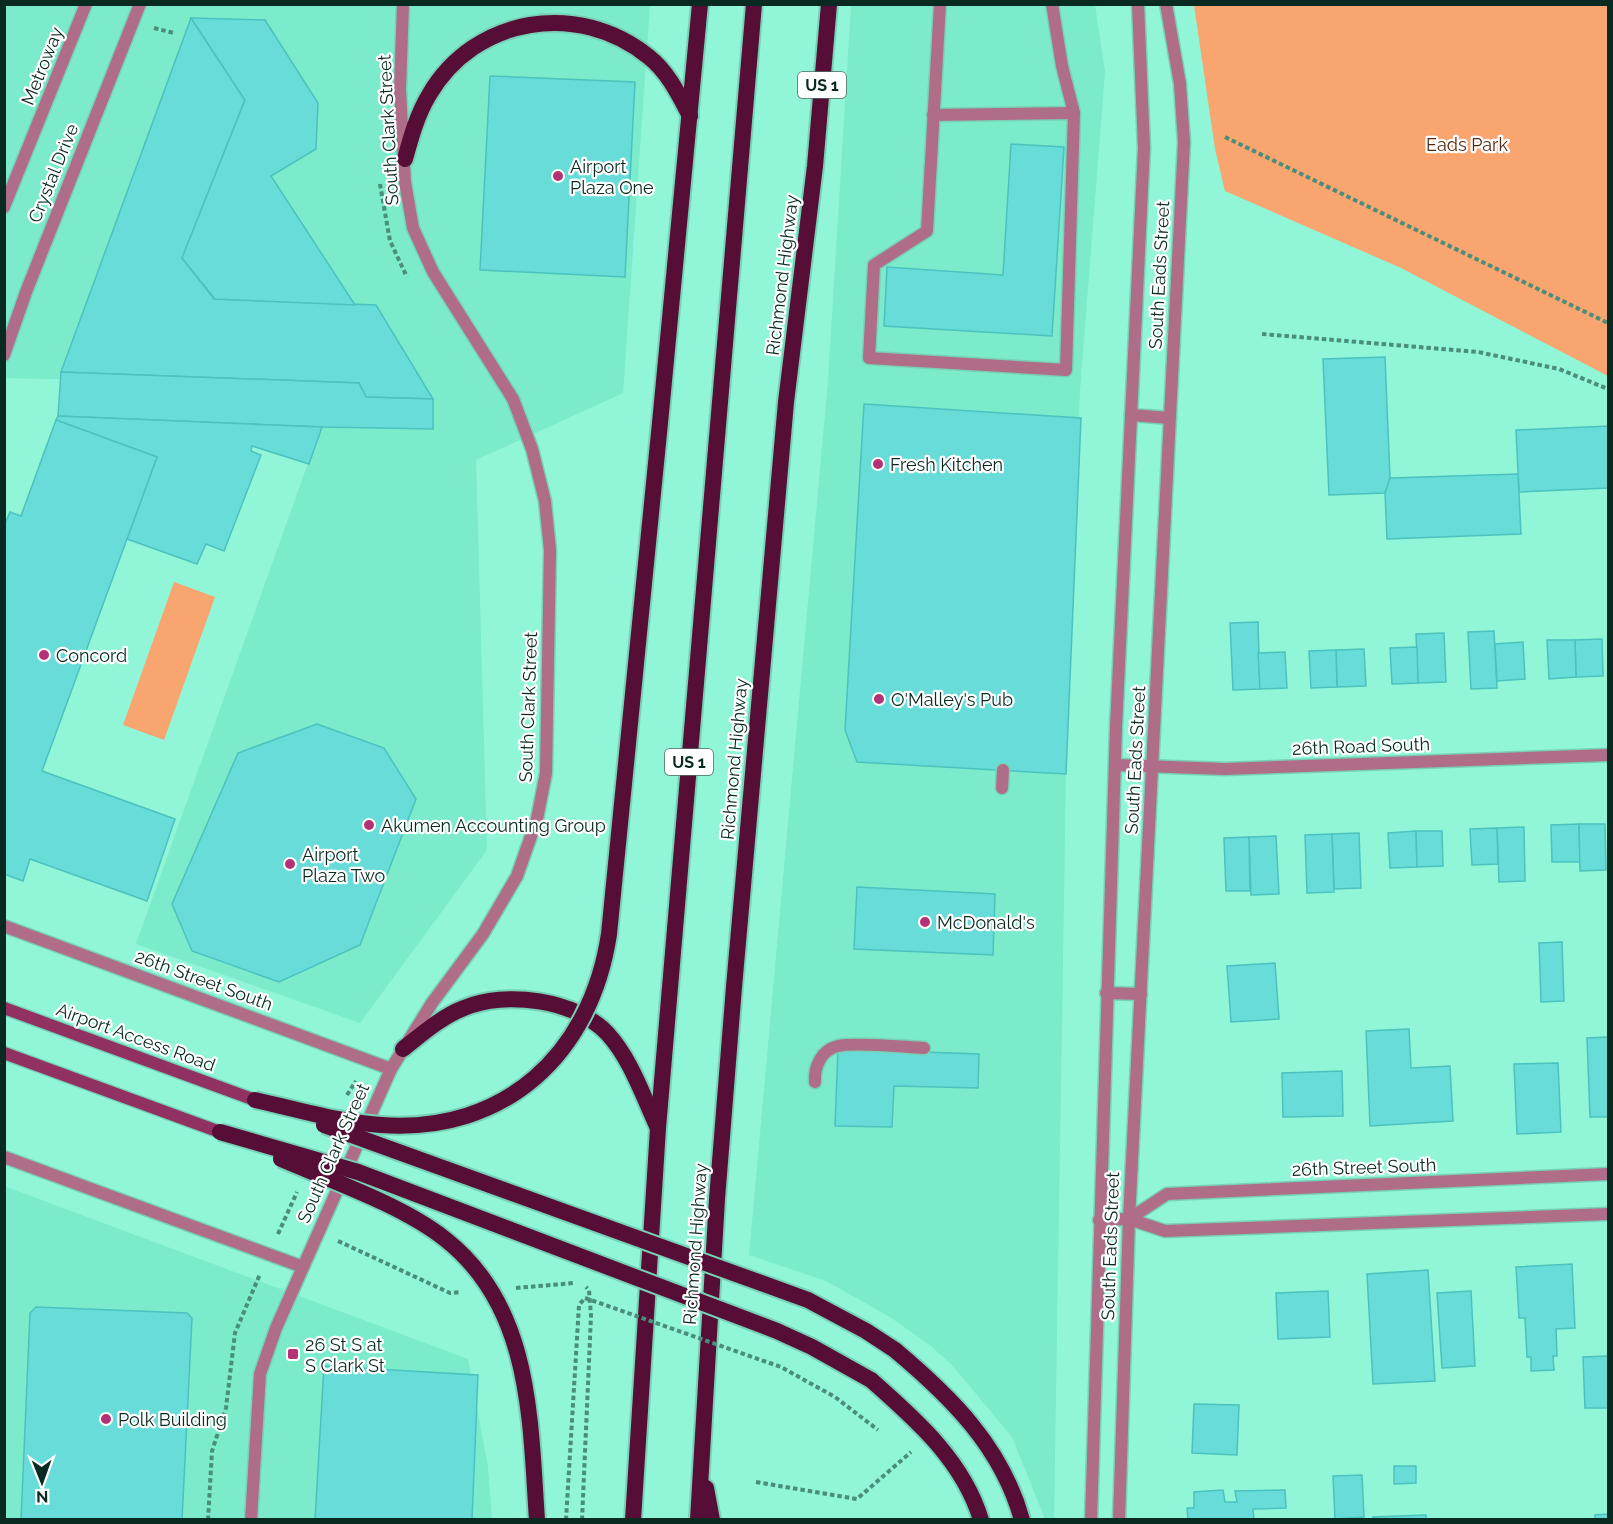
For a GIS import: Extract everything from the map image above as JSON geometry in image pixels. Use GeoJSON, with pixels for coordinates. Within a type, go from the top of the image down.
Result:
{"type":"FeatureCollection","features":[{"type":"Feature","properties":{"kind":"highway"},"geometry":{"type":"LineString","coordinates":[[255,1100],[350,1121],[381,1125],[408,1125],[461,1116],[488,1107],[534,1079],[567,1044],[598,985],[609,934],[700,4]]}},
{"type":"Feature","properties":{"kind":"highway","name":"US 1"},"geometry":{"type":"LineString","coordinates":[[633,1520],[658,1128],[754,4]]}},
{"type":"Feature","properties":{"kind":"highway","name":"Richmond Highway"},"geometry":{"type":"LineString","coordinates":[[698,1520],[724,1102],[786,402],[815,166],[829,4]]}},
{"type":"Feature","properties":{"kind":"highway"},"geometry":{"type":"LineString","coordinates":[[405,159],[420,112],[444,74],[480,42],[498,33],[538,21],[580,23],[619,37],[636,47],[665,73],[690,116]]}},
{"type":"Feature","properties":{"kind":"highway"},"geometry":{"type":"LineString","coordinates":[[403,1049],[449,1014],[484,1002],[514,1000],[563,1009],[595,1022],[615,1042],[658,1128]]}},
{"type":"Feature","properties":{"kind":"highway"},"geometry":{"type":"LineString","coordinates":[[255,1100],[808,1300],[866,1331],[895,1350],[954,1402],[976,1429],[1009,1484],[1022,1520]]}},
{"type":"Feature","properties":{"kind":"highway"},"geometry":{"type":"LineString","coordinates":[[220,1132],[358,1172],[777,1331],[812,1347],[871,1380],[922,1426],[946,1454],[965,1483],[981,1520]]}},
{"type":"Feature","properties":{"kind":"highway"},"geometry":{"type":"LineString","coordinates":[[220,1132],[421,1224],[445,1239],[482,1277],[502,1311],[517,1347],[524,1373],[537,1520]]}},
{"type":"Feature","properties":{"kind":"highway"},"geometry":{"type":"LineString","coordinates":[[701,1459],[712,1520]]}},
{"type":"Feature","properties":{"kind":"main road","name":"Airport Access Road"},"geometry":{"type":"LineString","coordinates":[[4,1008],[255,1100]]}},
{"type":"Feature","properties":{"kind":"main road"},"geometry":{"type":"LineString","coordinates":[[4,1053],[220,1132]]}},
{"type":"Feature","properties":{"kind":"street","name":"Metroway"},"geometry":{"type":"LineString","coordinates":[[4,207],[86,4]]}},
{"type":"Feature","properties":{"kind":"street","name":"Crystal Drive"},"geometry":{"type":"LineString","coordinates":[[4,356],[26,292],[140,4]]}},
{"type":"Feature","properties":{"kind":"street","name":"South Clark Street"},"geometry":{"type":"LineString","coordinates":[[251,1520],[260,1374],[276,1328],[391,1069],[496,914],[517,876],[532,834],[546,773],[550,576],[545,501],[532,449],[504,383],[422,250],[407,204],[400,89],[403,4]]}},
{"type":"Feature","properties":{"kind":"street"},"geometry":{"type":"LineString","coordinates":[[940,4],[927,231],[874,266],[869,358],[1066,370],[1074,113],[1062,66],[1052,4]]}},
{"type":"Feature","properties":{"kind":"street","name":"South Eads Street"},"geometry":{"type":"LineString","coordinates":[[1091,1520],[1106,993],[1144,148],[1138,4]]}},
{"type":"Feature","properties":{"kind":"street","name":"South Eads Street"},"geometry":{"type":"LineString","coordinates":[[1119,1520],[1129,1219],[1184,142],[1180,84],[1166,4]]}},
{"type":"Feature","properties":{"kind":"street"},"geometry":{"type":"LineString","coordinates":[[933,116],[1074,113]]}},
{"type":"Feature","properties":{"kind":"street"},"geometry":{"type":"LineString","coordinates":[[1131,415],[1170,418]]}},
{"type":"Feature","properties":{"kind":"street","name":"26th Road South"},"geometry":{"type":"LineString","coordinates":[[1115,765],[1225,769],[1608,755]]}},
{"type":"Feature","properties":{"kind":"street"},"geometry":{"type":"LineString","coordinates":[[1002,788],[1003,770]]}},
{"type":"Feature","properties":{"kind":"street","name":"26th Street South"},"geometry":{"type":"LineString","coordinates":[[4,926],[391,1069]]}},
{"type":"Feature","properties":{"kind":"street"},"geometry":{"type":"LineString","coordinates":[[1106,993],[1141,994]]}},
{"type":"Feature","properties":{"kind":"street"},"geometry":{"type":"LineString","coordinates":[[814,1082],[815,1067],[821,1057],[839,1046],[924,1048]]}},
{"type":"Feature","properties":{"kind":"street"},"geometry":{"type":"LineString","coordinates":[[4,1157],[303,1267]]}},
{"type":"Feature","properties":{"kind":"street","name":"26th Street South"},"geometry":{"type":"LineString","coordinates":[[1129,1219],[1167,1194],[1608,1174]]}},
{"type":"Feature","properties":{"kind":"street"},"geometry":{"type":"LineString","coordinates":[[1099,1220],[1129,1219],[1165,1231],[1608,1214]]}},
{"type":"Feature","properties":{"kind":"path"},"geometry":{"type":"LineString","coordinates":[[1225,137],[1608,323]]}},
{"type":"Feature","properties":{"kind":"path"},"geometry":{"type":"LineString","coordinates":[[380,177],[382,207],[390,241],[412,285]]}},
{"type":"Feature","properties":{"kind":"path"},"geometry":{"type":"LineString","coordinates":[[1262,334],[1478,352],[1558,369],[1608,389]]}},
{"type":"Feature","properties":{"kind":"path"},"geometry":{"type":"LineString","coordinates":[[208,1520],[212,1451],[226,1408],[235,1333],[257,1280]]}},
{"type":"Feature","properties":{"kind":"path"},"geometry":{"type":"LineString","coordinates":[[566,1520],[579,1305],[585,1298],[781,1368],[836,1397],[878,1430]]}},
{"type":"Feature","properties":{"kind":"path"},"geometry":{"type":"LineString","coordinates":[[582,1520],[591,1316]]}},
{"type":"Feature","properties":{"kind":"path"},"geometry":{"type":"LineString","coordinates":[[756,1482],[857,1499],[911,1452]]}},
{"type":"Feature","properties":{"kind":"shaded area"},"geometry":{"type":"Polygon","coordinates":[[[4,5],[650,5],[623,393],[476,460],[487,850],[360,1023],[136,944],[336,385],[5,378],[4,5]]]}},
{"type":"Feature","properties":{"kind":"shaded area"},"geometry":{"type":"Polygon","coordinates":[[[851,5],[1095,5],[1105,72],[1080,390],[1066,774],[1054,1519],[1045,1519],[1012,1437],[953,1366],[931,1346],[890,1317],[826,1281],[749,1255],[828,381],[851,5]]]}},
{"type":"Feature","properties":{"kind":"shaded area"},"geometry":{"type":"Polygon","coordinates":[[[4,1186],[468,1359],[488,1467],[492,1519],[5,1519],[4,1186]]]}},
{"type":"Feature","properties":{"kind":"green space","name":"Eads Park"},"geometry":{"type":"Polygon","coordinates":[[[1194,5],[1608,5],[1608,376],[1401,268],[1225,191],[1215,149],[1194,5]]]}},
{"type":"Feature","properties":{"kind":"green space"},"geometry":{"type":"Polygon","coordinates":[[[174,582],[215,597],[164,740],[123,725],[174,582]]]}},
{"type":"Feature","properties":{"kind":"building"},"geometry":{"type":"Polygon","coordinates":[[[191,18],[245,100],[182,258],[214,299],[376,305],[433,399],[366,397],[359,383],[61,372],[191,18]]]}},
{"type":"Feature","properties":{"kind":"building"},"geometry":{"type":"Polygon","coordinates":[[[191,18],[265,20],[318,103],[316,149],[271,176],[355,305],[215,299],[182,258],[245,100],[191,18]]]}},
{"type":"Feature","properties":{"kind":"building","name":"Airport Plaza One"},"geometry":{"type":"Polygon","coordinates":[[[490,76],[635,82],[625,277],[480,270],[490,76]]]}},
{"type":"Feature","properties":{"kind":"building"},"geometry":{"type":"Polygon","coordinates":[[[1011,144],[1064,147],[1052,336],[884,326],[887,267],[1003,275],[1011,144]]]}},
{"type":"Feature","properties":{"kind":"building"},"geometry":{"type":"Polygon","coordinates":[[[1385,357],[1390,478],[1385,493],[1329,495],[1323,359],[1385,357]]]}},
{"type":"Feature","properties":{"kind":"building"},"geometry":{"type":"Polygon","coordinates":[[[61,372],[359,383],[366,397],[433,399],[433,429],[322,427],[58,416],[61,372]]]}},
{"type":"Feature","properties":{"kind":"building"},"geometry":{"type":"Polygon","coordinates":[[[864,404],[1081,418],[1066,774],[857,762],[845,730],[864,404]]]}},
{"type":"Feature","properties":{"kind":"building"},"geometry":{"type":"Polygon","coordinates":[[[58,416],[322,427],[309,464],[252,446],[251,451],[261,455],[224,551],[206,544],[197,564],[127,539],[157,457],[56,420],[58,416]]]}},
{"type":"Feature","properties":{"kind":"building","name":"Concord"},"geometry":{"type":"Polygon","coordinates":[[[56,420],[157,457],[42,771],[175,819],[147,901],[30,859],[23,881],[4,874],[4,526],[10,512],[21,516],[56,420]]]}},
{"type":"Feature","properties":{"kind":"building"},"geometry":{"type":"Polygon","coordinates":[[[1608,426],[1608,488],[1519,492],[1516,430],[1608,426]]]}},
{"type":"Feature","properties":{"kind":"building"},"geometry":{"type":"Polygon","coordinates":[[[1518,474],[1521,534],[1387,539],[1385,493],[1390,478],[1518,474]]]}},
{"type":"Feature","properties":{"kind":"building"},"geometry":{"type":"Polygon","coordinates":[[[1258,622],[1260,689],[1233,690],[1230,623],[1258,622]]]}},
{"type":"Feature","properties":{"kind":"building"},"geometry":{"type":"Polygon","coordinates":[[[1494,631],[1497,688],[1471,689],[1468,632],[1494,631]]]}},
{"type":"Feature","properties":{"kind":"building"},"geometry":{"type":"Polygon","coordinates":[[[1444,633],[1446,682],[1418,683],[1416,634],[1444,633]]]}},
{"type":"Feature","properties":{"kind":"building"},"geometry":{"type":"Polygon","coordinates":[[[1602,639],[1603,676],[1576,677],[1575,640],[1602,639]]]}},
{"type":"Feature","properties":{"kind":"building"},"geometry":{"type":"Polygon","coordinates":[[[1547,640],[1575,640],[1576,677],[1549,679],[1547,640]]]}},
{"type":"Feature","properties":{"kind":"building"},"geometry":{"type":"Polygon","coordinates":[[[1523,642],[1525,679],[1497,681],[1495,644],[1523,642]]]}},
{"type":"Feature","properties":{"kind":"building"},"geometry":{"type":"Polygon","coordinates":[[[1417,647],[1418,683],[1392,684],[1390,648],[1417,647]]]}},
{"type":"Feature","properties":{"kind":"building"},"geometry":{"type":"Polygon","coordinates":[[[1364,649],[1366,686],[1337,687],[1336,650],[1364,649]]]}},
{"type":"Feature","properties":{"kind":"building"},"geometry":{"type":"Polygon","coordinates":[[[1336,650],[1337,687],[1311,688],[1309,651],[1336,650]]]}},
{"type":"Feature","properties":{"kind":"building"},"geometry":{"type":"Polygon","coordinates":[[[1285,652],[1287,688],[1260,689],[1258,653],[1285,652]]]}},
{"type":"Feature","properties":{"kind":"building","name":"Airport Plaza Two"},"geometry":{"type":"Polygon","coordinates":[[[317,724],[384,748],[416,799],[360,945],[279,982],[192,951],[172,904],[238,753],[317,724]]]}},
{"type":"Feature","properties":{"kind":"building"},"geometry":{"type":"Polygon","coordinates":[[[1579,824],[1580,862],[1552,862],[1551,825],[1579,824]]]}},
{"type":"Feature","properties":{"kind":"building"},"geometry":{"type":"Polygon","coordinates":[[[1579,824],[1605,824],[1606,870],[1580,871],[1579,824]]]}},
{"type":"Feature","properties":{"kind":"building"},"geometry":{"type":"Polygon","coordinates":[[[1524,827],[1525,881],[1499,882],[1497,828],[1524,827]]]}},
{"type":"Feature","properties":{"kind":"building"},"geometry":{"type":"Polygon","coordinates":[[[1497,828],[1498,864],[1472,865],[1470,829],[1497,828]]]}},
{"type":"Feature","properties":{"kind":"building"},"geometry":{"type":"Polygon","coordinates":[[[1416,831],[1417,867],[1390,868],[1388,833],[1416,831]]]}},
{"type":"Feature","properties":{"kind":"building"},"geometry":{"type":"Polygon","coordinates":[[[1416,831],[1442,831],[1443,866],[1417,867],[1416,831]]]}},
{"type":"Feature","properties":{"kind":"building"},"geometry":{"type":"Polygon","coordinates":[[[1359,833],[1361,888],[1334,889],[1332,834],[1359,833]]]}},
{"type":"Feature","properties":{"kind":"building"},"geometry":{"type":"Polygon","coordinates":[[[1332,834],[1334,892],[1307,893],[1305,835],[1332,834]]]}},
{"type":"Feature","properties":{"kind":"building"},"geometry":{"type":"Polygon","coordinates":[[[1276,836],[1279,894],[1251,895],[1249,837],[1276,836]]]}},
{"type":"Feature","properties":{"kind":"building"},"geometry":{"type":"Polygon","coordinates":[[[1249,837],[1250,891],[1226,891],[1224,838],[1249,837]]]}},
{"type":"Feature","properties":{"kind":"building","name":"McDonald's"},"geometry":{"type":"Polygon","coordinates":[[[857,887],[995,894],[993,955],[854,949],[857,887]]]}},
{"type":"Feature","properties":{"kind":"building"},"geometry":{"type":"Polygon","coordinates":[[[1562,942],[1564,1001],[1541,1002],[1539,943],[1562,942]]]}},
{"type":"Feature","properties":{"kind":"building"},"geometry":{"type":"Polygon","coordinates":[[[1275,963],[1279,1019],[1231,1022],[1227,966],[1275,963]]]}},
{"type":"Feature","properties":{"kind":"building"},"geometry":{"type":"Polygon","coordinates":[[[1409,1029],[1411,1068],[1450,1066],[1453,1121],[1370,1126],[1366,1031],[1409,1029]]]}},
{"type":"Feature","properties":{"kind":"building"},"geometry":{"type":"Polygon","coordinates":[[[1608,1037],[1608,1117],[1590,1117],[1587,1038],[1608,1037]]]}},
{"type":"Feature","properties":{"kind":"building"},"geometry":{"type":"Polygon","coordinates":[[[838,1049],[979,1054],[978,1088],[894,1086],[892,1127],[835,1126],[838,1049]]]}},
{"type":"Feature","properties":{"kind":"building"},"geometry":{"type":"Polygon","coordinates":[[[1558,1063],[1561,1132],[1517,1134],[1514,1064],[1558,1063]]]}},
{"type":"Feature","properties":{"kind":"building"},"geometry":{"type":"Polygon","coordinates":[[[1342,1071],[1343,1116],[1283,1117],[1282,1073],[1342,1071]]]}},
{"type":"Feature","properties":{"kind":"building"},"geometry":{"type":"Polygon","coordinates":[[[1572,1264],[1575,1328],[1556,1329],[1557,1356],[1553,1356],[1554,1370],[1531,1371],[1531,1357],[1527,1357],[1525,1318],[1519,1318],[1516,1267],[1572,1264]]]}},
{"type":"Feature","properties":{"kind":"building"},"geometry":{"type":"Polygon","coordinates":[[[1428,1270],[1435,1381],[1373,1384],[1367,1274],[1428,1270]]]}},
{"type":"Feature","properties":{"kind":"building"},"geometry":{"type":"Polygon","coordinates":[[[1328,1291],[1330,1337],[1278,1339],[1276,1293],[1328,1291]]]}},
{"type":"Feature","properties":{"kind":"building"},"geometry":{"type":"Polygon","coordinates":[[[1471,1291],[1475,1366],[1442,1368],[1437,1293],[1471,1291]]]}},
{"type":"Feature","properties":{"kind":"building","name":"Polk Building"},"geometry":{"type":"Polygon","coordinates":[[[36,1307],[187,1313],[192,1318],[182,1520],[21,1520],[30,1313],[36,1307]]]}},
{"type":"Feature","properties":{"kind":"building"},"geometry":{"type":"Polygon","coordinates":[[[1608,1356],[1608,1408],[1585,1408],[1583,1357],[1608,1356]]]}},
{"type":"Feature","properties":{"kind":"building"},"geometry":{"type":"Polygon","coordinates":[[[324,1366],[478,1375],[472,1520],[315,1520],[324,1366]]]}},
{"type":"Feature","properties":{"kind":"building"},"geometry":{"type":"Polygon","coordinates":[[[1194,1404],[1239,1405],[1237,1455],[1192,1453],[1194,1404]]]}},
{"type":"Feature","properties":{"kind":"building"},"geometry":{"type":"Polygon","coordinates":[[[1394,1466],[1416,1466],[1416,1483],[1394,1484],[1394,1466]]]}},
{"type":"Feature","properties":{"kind":"building"},"geometry":{"type":"Polygon","coordinates":[[[1362,1475],[1364,1517],[1335,1519],[1333,1476],[1362,1475]]]}},
{"type":"Feature","properties":{"kind":"building"},"geometry":{"type":"Polygon","coordinates":[[[1223,1490],[1225,1502],[1237,1502],[1235,1491],[1285,1490],[1286,1508],[1253,1509],[1254,1520],[1188,1520],[1187,1508],[1194,1508],[1194,1492],[1223,1490]]]}},
{"type":"Feature","properties":{"kind":"building"},"geometry":{"type":"Polygon","coordinates":[[[1608,1514],[1608,1520],[1595,1520],[1595,1515],[1608,1514]]]}},
{"type":"Feature","properties":{"kind":"building"},"geometry":{"type":"Polygon","coordinates":[[[1426,1515],[1426,1520],[1374,1520],[1373,1517],[1426,1515]]]}},
{"type":"Feature","properties":{"kind":"place","name":"Airport Plaza One"},"geometry":{"type":"Point","coordinates":[558,176]}},
{"type":"Feature","properties":{"kind":"place","name":"Fresh Kitchen"},"geometry":{"type":"Point","coordinates":[878,464]}},
{"type":"Feature","properties":{"kind":"place","name":"Concord"},"geometry":{"type":"Point","coordinates":[44,655]}},
{"type":"Feature","properties":{"kind":"place","name":"O'Malley's Pub"},"geometry":{"type":"Point","coordinates":[879,699]}},
{"type":"Feature","properties":{"kind":"place","name":"Akumen Accounting Group"},"geometry":{"type":"Point","coordinates":[369,825]}},
{"type":"Feature","properties":{"kind":"place","name":"Airport Plaza Two"},"geometry":{"type":"Point","coordinates":[290,864]}},
{"type":"Feature","properties":{"kind":"place","name":"McDonald's"},"geometry":{"type":"Point","coordinates":[925,922]}},
{"type":"Feature","properties":{"kind":"place","name":"26 St S at S Clark St"},"geometry":{"type":"Point","coordinates":[293,1354]}},
{"type":"Feature","properties":{"kind":"place","name":"Polk Building"},"geometry":{"type":"Point","coordinates":[106,1419]}}]}
